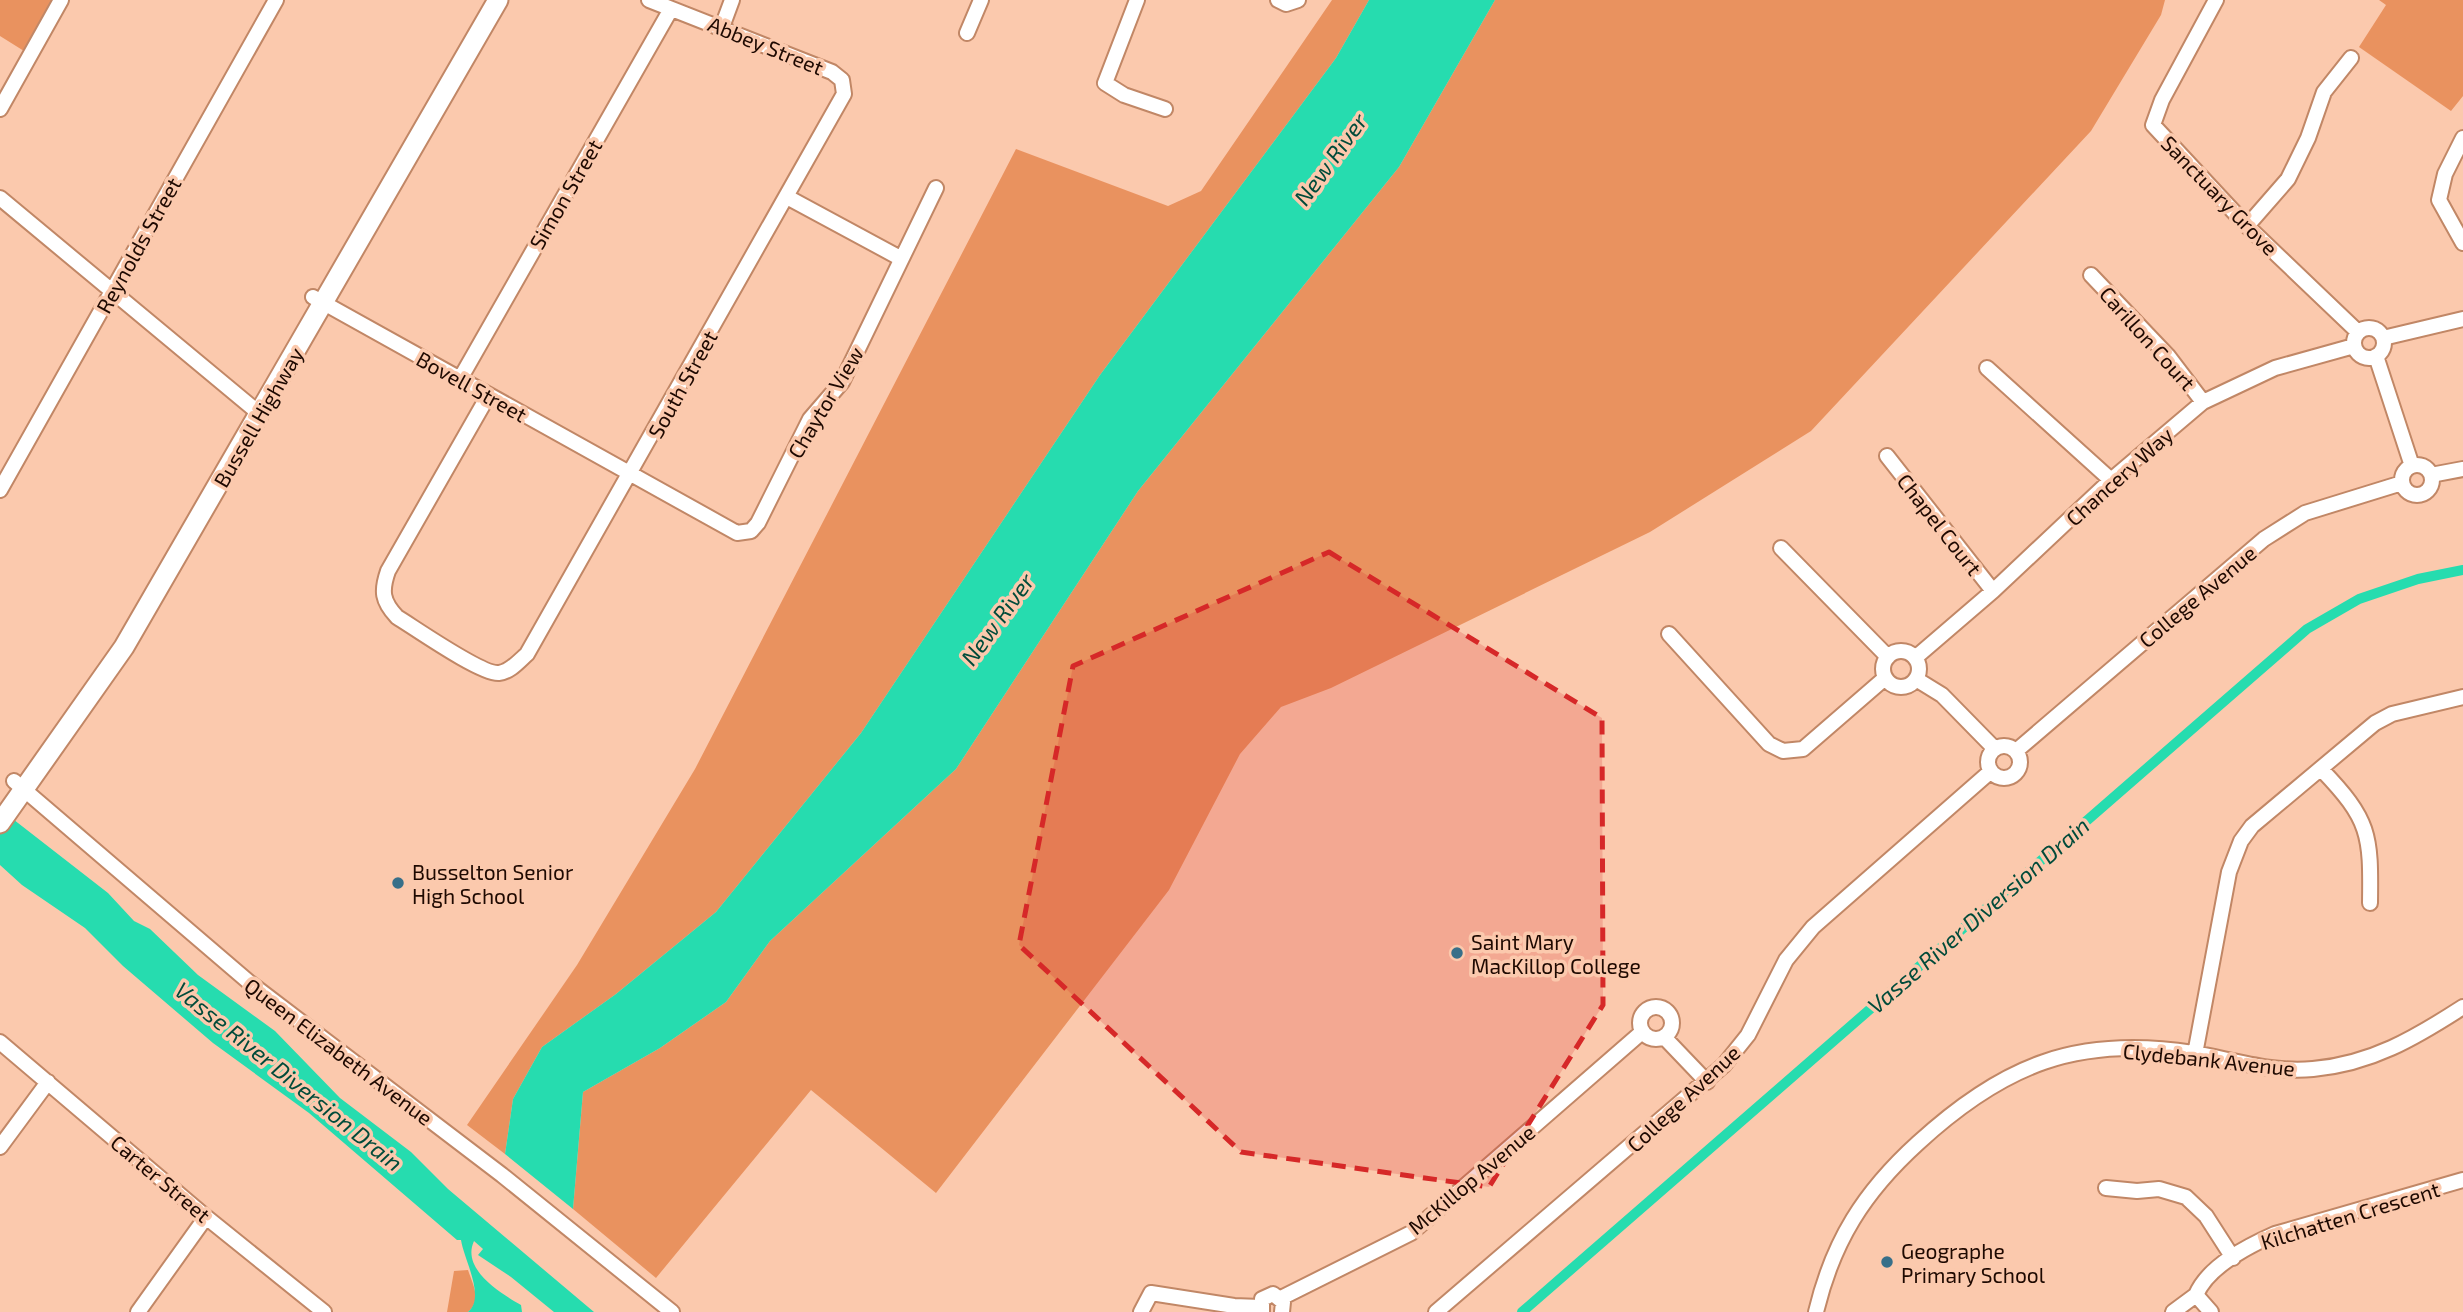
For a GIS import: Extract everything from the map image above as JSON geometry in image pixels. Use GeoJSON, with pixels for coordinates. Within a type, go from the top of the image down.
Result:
{"type":"FeatureCollection","features":[{"type":"Feature","properties":{"kind":"main road","name":"Bussell Highway"},"geometry":{"type":"LineString","coordinates":[[3,811],[19,785],[124,647],[484,0]]}},
{"type":"Feature","properties":{"kind":"main road","name":"Bussell Highway"},"geometry":{"type":"LineString","coordinates":[[318,300],[498,0]]}},
{"type":"Feature","properties":{"kind":"street"},"geometry":{"type":"LineString","coordinates":[[0,109],[61,0]]}},
{"type":"Feature","properties":{"kind":"street","name":"Reynolds Street"},"geometry":{"type":"LineString","coordinates":[[0,490],[276,0]]}},
{"type":"Feature","properties":{"kind":"street","name":"Abbey Street"},"geometry":{"type":"LineString","coordinates":[[649,0],[832,72],[842,80]]}},
{"type":"Feature","properties":{"kind":"street"},"geometry":{"type":"LineString","coordinates":[[722,27],[732,0]]}},
{"type":"Feature","properties":{"kind":"street"},"geometry":{"type":"LineString","coordinates":[[967,33],[981,0]]}},
{"type":"Feature","properties":{"kind":"street"},"geometry":{"type":"LineString","coordinates":[[1137,0],[1105,83],[1124,95],[1166,109]]}},
{"type":"Feature","properties":{"kind":"street"},"geometry":{"type":"LineString","coordinates":[[1278,0],[1286,4],[1297,0]]}},
{"type":"Feature","properties":{"kind":"street","name":"Sanctuary Grove"},"geometry":{"type":"LineString","coordinates":[[2216,0],[2162,100],[2153,125],[2247,226],[2358,332]]}},
{"type":"Feature","properties":{"kind":"street","name":"Simon Street"},"geometry":{"type":"LineString","coordinates":[[460,379],[671,9]]}},
{"type":"Feature","properties":{"kind":"street"},"geometry":{"type":"LineString","coordinates":[[2247,226],[2288,179],[2308,138],[2324,92],[2351,58]]}},
{"type":"Feature","properties":{"kind":"street","name":"South Street"},"geometry":{"type":"LineString","coordinates":[[488,396],[388,570],[382,590],[387,606],[397,617],[482,669],[499,673],[512,668],[527,654],[844,94],[842,80]]}},
{"type":"Feature","properties":{"kind":"street"},"geometry":{"type":"LineString","coordinates":[[2463,138],[2445,174],[2439,200],[2463,243]]}},
{"type":"Feature","properties":{"kind":"street","name":"Chaytor View"},"geometry":{"type":"LineString","coordinates":[[632,472],[737,533],[751,531],[810,419],[842,382],[936,188]]}},
{"type":"Feature","properties":{"kind":"street"},"geometry":{"type":"LineString","coordinates":[[787,197],[900,258]]}},
{"type":"Feature","properties":{"kind":"street"},"geometry":{"type":"LineString","coordinates":[[0,198],[255,410]]}},
{"type":"Feature","properties":{"kind":"street","name":"Carillon Court"},"geometry":{"type":"LineString","coordinates":[[2091,275],[2168,356],[2203,402]]}},
{"type":"Feature","properties":{"kind":"street","name":"Bovell Street"},"geometry":{"type":"LineString","coordinates":[[318,300],[488,396],[632,472]]}},
{"type":"Feature","properties":{"kind":"street"},"geometry":{"type":"LineString","coordinates":[[2383,338],[2463,319]]}},
{"type":"Feature","properties":{"kind":"street"},"geometry":{"type":"LineString","coordinates":[[2373,328],[2383,338],[2383,349],[2376,356],[2362,356],[2354,346],[2358,332],[2373,328]]}},
{"type":"Feature","properties":{"kind":"street","name":"Chancery Way"},"geometry":{"type":"LineString","coordinates":[[1915,658],[1993,592],[2111,480],[2203,402],[2275,368],[2354,346]]}},
{"type":"Feature","properties":{"kind":"street"},"geometry":{"type":"LineString","coordinates":[[2376,356],[2412,466]]}},
{"type":"Feature","properties":{"kind":"street"},"geometry":{"type":"LineString","coordinates":[[1987,368],[2111,480]]}},
{"type":"Feature","properties":{"kind":"street","name":"Chapel Court"},"geometry":{"type":"LineString","coordinates":[[1887,456],[1993,592]]}},
{"type":"Feature","properties":{"kind":"street"},"geometry":{"type":"LineString","coordinates":[[2412,466],[2422,466],[2431,475],[2429,489],[2421,495],[2407,492],[2402,483],[2404,473],[2412,466]]}},
{"type":"Feature","properties":{"kind":"street"},"geometry":{"type":"LineString","coordinates":[[2431,475],[2463,469]]}},
{"type":"Feature","properties":{"kind":"street","name":"College Avenue"},"geometry":{"type":"LineString","coordinates":[[2016,751],[2264,539],[2305,513],[2402,483]]}},
{"type":"Feature","properties":{"kind":"street"},"geometry":{"type":"LineString","coordinates":[[1781,548],[1888,657]]}},
{"type":"Feature","properties":{"kind":"street"},"geometry":{"type":"LineString","coordinates":[[1669,634],[1769,744],[1783,751],[1803,749],[1885,678]]}},
{"type":"Feature","properties":{"kind":"street"},"geometry":{"type":"LineString","coordinates":[[1903,651],[1915,658],[1919,671],[1916,679],[1902,687],[1895,686],[1885,678],[1883,667],[1888,657],[1903,651]]}},
{"type":"Feature","properties":{"kind":"street"},"geometry":{"type":"LineString","coordinates":[[1916,679],[1941,695],[1996,749]]}},
{"type":"Feature","properties":{"kind":"street"},"geometry":{"type":"LineString","coordinates":[[2195,1054],[2229,872],[2238,847],[2252,826],[2361,734],[2392,714],[2463,697]]}},
{"type":"Feature","properties":{"kind":"street"},"geometry":{"type":"LineString","coordinates":[[2007,747],[2016,751],[2020,764],[2015,774],[2002,778],[1991,771],[1988,760],[1996,749],[2007,747]]}},
{"type":"Feature","properties":{"kind":"street"},"geometry":{"type":"LineString","coordinates":[[2321,769],[2355,807],[2368,834],[2370,903]]}},
{"type":"Feature","properties":{"kind":"street","name":"College Avenue"},"geometry":{"type":"LineString","coordinates":[[1436,1312],[1707,1082],[1748,1035],[1786,960],[1813,927],[1991,771]]}},
{"type":"Feature","properties":{"kind":"street","name":"Queen Elizabeth Avenue"},"geometry":{"type":"LineString","coordinates":[[19,785],[250,983],[502,1175],[671,1312]]}},
{"type":"Feature","properties":{"kind":"street","name":"Clydebank Avenue"},"geometry":{"type":"LineString","coordinates":[[1816,1312],[1832,1255],[1846,1227],[1867,1197],[1896,1162],[1973,1096],[2015,1071],[2053,1058],[2090,1050],[2127,1048],[2195,1054],[2275,1069],[2311,1069],[2351,1064],[2402,1044],[2463,1007]]}},
{"type":"Feature","properties":{"kind":"street"},"geometry":{"type":"LineString","coordinates":[[1653,1008],[1661,1008],[1671,1022],[1664,1037],[1650,1038],[1642,1032],[1640,1020],[1644,1013],[1653,1008]]}},
{"type":"Feature","properties":{"kind":"street","name":"McKillop Avenue"},"geometry":{"type":"LineString","coordinates":[[1261,1309],[1262,1299],[1269,1294],[1281,1305],[1411,1233],[1642,1032]]}},
{"type":"Feature","properties":{"kind":"street"},"geometry":{"type":"LineString","coordinates":[[1664,1037],[1707,1082]]}},
{"type":"Feature","properties":{"kind":"street","name":"Carter Street"},"geometry":{"type":"LineString","coordinates":[[0,1042],[206,1217],[324,1312]]}},
{"type":"Feature","properties":{"kind":"street"},"geometry":{"type":"LineString","coordinates":[[0,1146],[48,1082]]}},
{"type":"Feature","properties":{"kind":"street","name":"Kilchatten Crescent"},"geometry":{"type":"LineString","coordinates":[[2173,1312],[2196,1295],[2208,1276],[2252,1244],[2275,1234],[2463,1181]]}},
{"type":"Feature","properties":{"kind":"street"},"geometry":{"type":"LineString","coordinates":[[2106,1188],[2159,1189],[2186,1198],[2206,1216],[2233,1258]]}},
{"type":"Feature","properties":{"kind":"street"},"geometry":{"type":"LineString","coordinates":[[138,1312],[206,1217]]}},
{"type":"Feature","properties":{"kind":"street"},"geometry":{"type":"LineString","coordinates":[[1141,1312],[1151,1293],[1261,1309]]}},
{"type":"Feature","properties":{"kind":"street"},"geometry":{"type":"LineString","coordinates":[[2196,1295],[2211,1312]]}},
{"type":"Feature","properties":{"kind":"highlighted area"},"geometry":{"type":"Polygon","coordinates":[[[1329,552],[1602,718],[1603,1005],[1489,1187],[1241,1152],[1019,945],[1073,666],[1329,552]]]}},
{"type":"Feature","properties":{"kind":"shaded area"},"geometry":{"type":"Polygon","coordinates":[[[0,0],[53,0],[24,51],[0,36],[0,0]]]}},
{"type":"Feature","properties":{"kind":"shaded area"},"geometry":{"type":"Polygon","coordinates":[[[1332,0],[1369,0],[1336,58],[1100,375],[861,733],[716,912],[616,994],[542,1047],[513,1099],[505,1154],[467,1125],[577,965],[695,769],[1016,149],[1168,206],[1201,191],[1332,0]]]}},
{"type":"Feature","properties":{"kind":"shaded area"},"geometry":{"type":"Polygon","coordinates":[[[1495,0],[2165,0],[2161,15],[2091,131],[1811,431],[1650,532],[1331,688],[1281,707],[1240,754],[1169,890],[936,1193],[811,1090],[656,1278],[573,1209],[583,1092],[660,1048],[726,1002],[770,941],[956,769],[1138,491],[1399,167],[1495,0]]]}},
{"type":"Feature","properties":{"kind":"shaded area"},"geometry":{"type":"Polygon","coordinates":[[[2379,0],[2463,0],[2463,96],[2451,111],[2359,47],[2386,5],[2379,0]]]}},
{"type":"Feature","properties":{"kind":"shaded area"},"geometry":{"type":"Polygon","coordinates":[[[468,1270],[475,1292],[475,1302],[468,1312],[447,1312],[454,1271],[468,1270]]]}},
{"type":"Feature","properties":{"kind":"water","name":"New River"},"geometry":{"type":"Polygon","coordinates":[[[1369,0],[1495,0],[1399,167],[1138,491],[956,769],[770,941],[726,1002],[660,1048],[583,1092],[573,1209],[505,1154],[513,1099],[542,1047],[616,994],[716,912],[861,733],[1100,375],[1336,58],[1369,0]]]}},
{"type":"Feature","properties":{"kind":"water"},"geometry":{"type":"Polygon","coordinates":[[[0,809],[108,893],[134,921],[150,929],[198,975],[275,1031],[340,1098],[411,1152],[448,1189],[594,1312],[554,1312],[511,1277],[478,1255],[483,1249],[474,1241],[471,1251],[478,1270],[493,1287],[521,1305],[522,1312],[468,1312],[475,1297],[461,1240],[457,1240],[309,1113],[213,1043],[123,966],[85,928],[22,885],[0,865],[0,809]]]}},
{"type":"Feature","properties":{"kind":"waterway","name":"Vasse River Diversion Drain"},"geometry":{"type":"LineString","coordinates":[[1522,1312],[2307,629],[2359,599],[2418,579],[2463,570]]}},
{"type":"Feature","properties":{"kind":"place","name":"Busselton Senior High School"},"geometry":{"type":"Point","coordinates":[398,883]}},
{"type":"Feature","properties":{"kind":"place","name":"Saint Mary MacKillop College"},"geometry":{"type":"Point","coordinates":[1457,953]}},
{"type":"Feature","properties":{"kind":"place","name":"Geographe Primary School"},"geometry":{"type":"Point","coordinates":[1887,1262]}}]}
